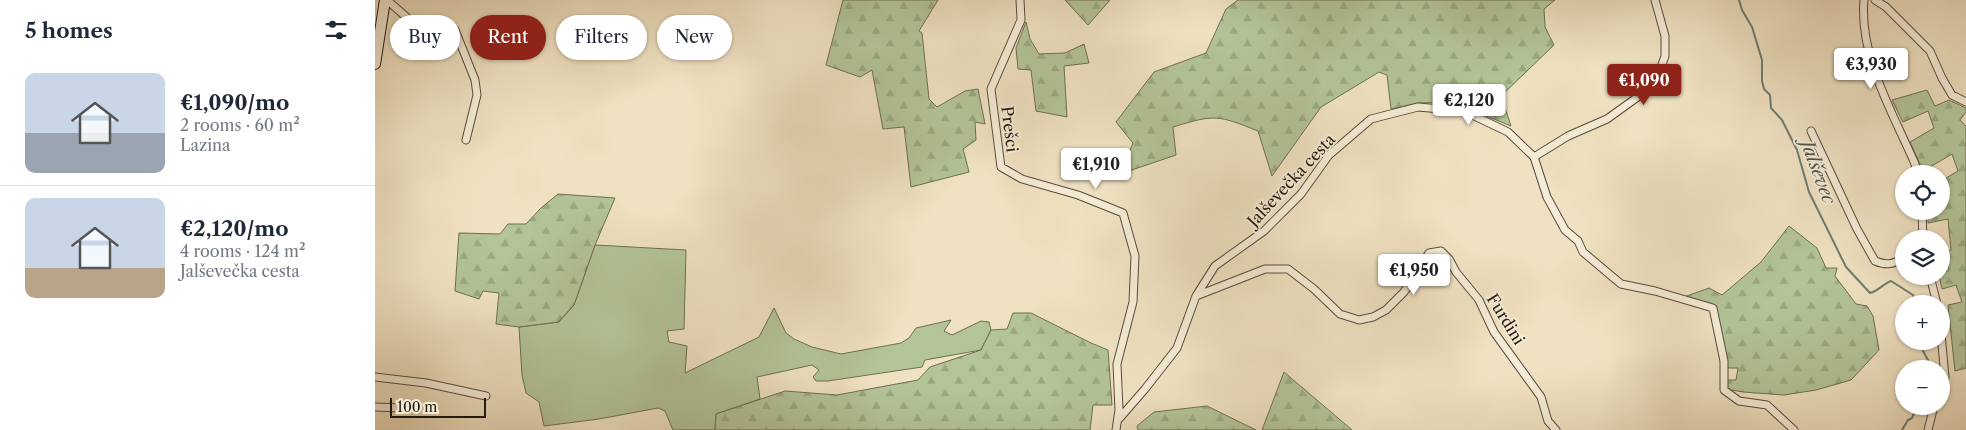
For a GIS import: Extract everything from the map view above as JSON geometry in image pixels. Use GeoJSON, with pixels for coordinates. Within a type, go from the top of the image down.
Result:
{"type":"FeatureCollection","features":[{"type":"Feature","properties":{"kind":"street"},"geometry":{"type":"LineString","coordinates":[[375,64],[386,0]]}},
{"type":"Feature","properties":{"kind":"street"},"geometry":{"type":"LineString","coordinates":[[386,0],[412,22],[427,25],[446,25],[455,30],[475,80],[477,95],[466,140]]}},
{"type":"Feature","properties":{"kind":"street","name":"Prešci"},"geometry":{"type":"LineString","coordinates":[[1020,0],[1021,20],[991,89],[1001,167],[1022,179],[1078,195],[1123,212],[1135,256],[1133,302],[1117,364],[1118,420]]}},
{"type":"Feature","properties":{"kind":"street"},"geometry":{"type":"LineString","coordinates":[[1534,157],[1568,136],[1607,119],[1646,91],[1658,76],[1665,56],[1665,36],[1655,0]]}},
{"type":"Feature","properties":{"kind":"street"},"geometry":{"type":"LineString","coordinates":[[1864,0],[1863,15],[1867,47],[1878,80],[1915,165]]}},
{"type":"Feature","properties":{"kind":"street"},"geometry":{"type":"LineString","coordinates":[[1875,0],[1886,7],[1930,52],[1952,95],[1966,102]]}},
{"type":"Feature","properties":{"kind":"street","name":"Jalševečka cesta"},"geometry":{"type":"LineString","coordinates":[[1116,430],[1118,420],[1177,348],[1196,296],[1215,266],[1264,231],[1301,194],[1329,155],[1371,120],[1418,107],[1464,111],[1508,132],[1534,157],[1547,197],[1565,230],[1577,241],[1583,252],[1621,284],[1655,291],[1713,308],[1725,361],[1724,390],[1739,401],[1767,405],[1794,430]]}},
{"type":"Feature","properties":{"kind":"street"},"geometry":{"type":"LineString","coordinates":[[1811,131],[1857,229],[1875,262],[1884,265],[1895,262]]}},
{"type":"Feature","properties":{"kind":"street","name":"Furdini"},"geometry":{"type":"LineString","coordinates":[[1196,296],[1265,269],[1288,269],[1314,289],[1339,314],[1359,320],[1373,317],[1386,310],[1404,292],[1429,253],[1441,251],[1479,300],[1494,332],[1541,397],[1548,421],[1556,430]]}},
{"type":"Feature","properties":{"kind":"street"},"geometry":{"type":"LineString","coordinates":[[375,377],[426,383],[486,396]]}},
{"type":"Feature","properties":{"kind":"street"},"geometry":{"type":"LineString","coordinates":[[375,407],[403,408]]}},
{"type":"Feature","properties":{"kind":"street"},"geometry":{"type":"LineString","coordinates":[[1928,430],[1932,415]]}},
{"type":"Feature","properties":{"kind":"green space"},"geometry":{"type":"Polygon","coordinates":[[[843,0],[938,0],[919,31],[922,33],[929,99],[937,107],[965,91],[978,89],[985,124],[975,122],[976,140],[963,149],[969,172],[911,187],[904,127],[883,129],[872,70],[860,77],[826,65],[843,0]]]}},
{"type":"Feature","properties":{"kind":"green space"},"geometry":{"type":"Polygon","coordinates":[[[1065,0],[1110,0],[1088,25],[1065,0]]]}},
{"type":"Feature","properties":{"kind":"green space"},"geometry":{"type":"Polygon","coordinates":[[[1238,0],[1555,0],[1544,9],[1545,27],[1554,45],[1501,96],[1511,126],[1452,102],[1417,103],[1391,109],[1387,75],[1379,72],[1321,107],[1272,176],[1258,131],[1225,119],[1216,118],[1198,120],[1173,127],[1176,155],[1120,174],[1133,143],[1116,122],[1154,72],[1206,53],[1226,9],[1238,0]]]}},
{"type":"Feature","properties":{"kind":"green space"},"geometry":{"type":"Polygon","coordinates":[[[1026,22],[1030,39],[1039,54],[1065,53],[1084,44],[1089,63],[1064,66],[1067,117],[1036,111],[1031,70],[1018,69],[1016,48],[1026,22]]]}},
{"type":"Feature","properties":{"kind":"green space"},"geometry":{"type":"Polygon","coordinates":[[[1927,90],[1935,106],[1949,100],[1966,108],[1966,112],[1960,120],[1966,126],[1966,368],[1955,371],[1950,305],[1962,302],[1956,285],[1942,289],[1941,285],[1950,285],[1951,250],[1948,220],[1950,220],[1950,176],[1958,171],[1952,154],[1933,165],[1920,165],[1910,142],[1934,128],[1928,111],[1903,122],[1892,100],[1927,90]]]}},
{"type":"Feature","properties":{"kind":"green space"},"geometry":{"type":"Polygon","coordinates":[[[558,194],[615,198],[595,245],[574,305],[558,322],[519,327],[496,324],[499,293],[483,291],[479,299],[455,291],[459,233],[500,234],[508,224],[526,224],[558,194]]]}},
{"type":"Feature","properties":{"kind":"green space"},"geometry":{"type":"Polygon","coordinates":[[[1928,220],[1943,220],[1928,223],[1928,220]]]}},
{"type":"Feature","properties":{"kind":"green space"},"geometry":{"type":"Polygon","coordinates":[[[1789,226],[1817,248],[1826,268],[1837,268],[1835,276],[1856,304],[1867,306],[1873,316],[1879,350],[1851,380],[1816,390],[1784,395],[1726,389],[1727,380],[1736,380],[1738,368],[1728,368],[1714,306],[1684,297],[1709,288],[1722,295],[1761,262],[1789,226]]]}},
{"type":"Feature","properties":{"kind":"green space"},"geometry":{"type":"Polygon","coordinates":[[[595,245],[686,250],[684,329],[667,331],[669,342],[687,346],[685,373],[759,337],[774,308],[786,333],[794,339],[812,347],[841,354],[901,343],[909,338],[916,328],[951,320],[944,331],[952,335],[981,321],[989,322],[991,330],[981,350],[925,360],[922,367],[828,381],[816,381],[813,377],[819,370],[812,365],[757,377],[760,399],[716,414],[715,430],[673,430],[665,411],[658,408],[599,419],[544,426],[539,402],[526,393],[522,375],[519,327],[559,322],[574,305],[595,245]]]}},
{"type":"Feature","properties":{"kind":"green space"},"geometry":{"type":"Polygon","coordinates":[[[1013,313],[1031,313],[1108,350],[1112,405],[1093,405],[1090,430],[715,430],[716,414],[785,391],[837,395],[918,380],[930,367],[981,350],[991,330],[1007,329],[1013,313]]]}},
{"type":"Feature","properties":{"kind":"green space"},"geometry":{"type":"Polygon","coordinates":[[[1284,372],[1352,430],[1262,430],[1284,372]]]}},
{"type":"Feature","properties":{"kind":"green space"},"geometry":{"type":"Polygon","coordinates":[[[1207,406],[1256,430],[1138,430],[1137,426],[1154,412],[1207,406]]]}},
{"type":"Feature","properties":{"kind":"waterway","name":"Jalševec"},"geometry":{"type":"LineString","coordinates":[[1739,0],[1742,10],[1752,27],[1762,60],[1762,81],[1764,89],[1770,95],[1771,108],[1782,120],[1797,150],[1809,192],[1846,267],[1870,293],[1891,281],[1913,295]]}},
{"type":"Feature","properties":{"kind":"waterway","name":"Jalševec"},"geometry":{"type":"LineString","coordinates":[[1923,350],[1928,360]]}},
{"type":"Feature","properties":{"kind":"waterway","name":"Jalševec"},"geometry":{"type":"LineString","coordinates":[[1902,430],[1913,415]]}}]}
